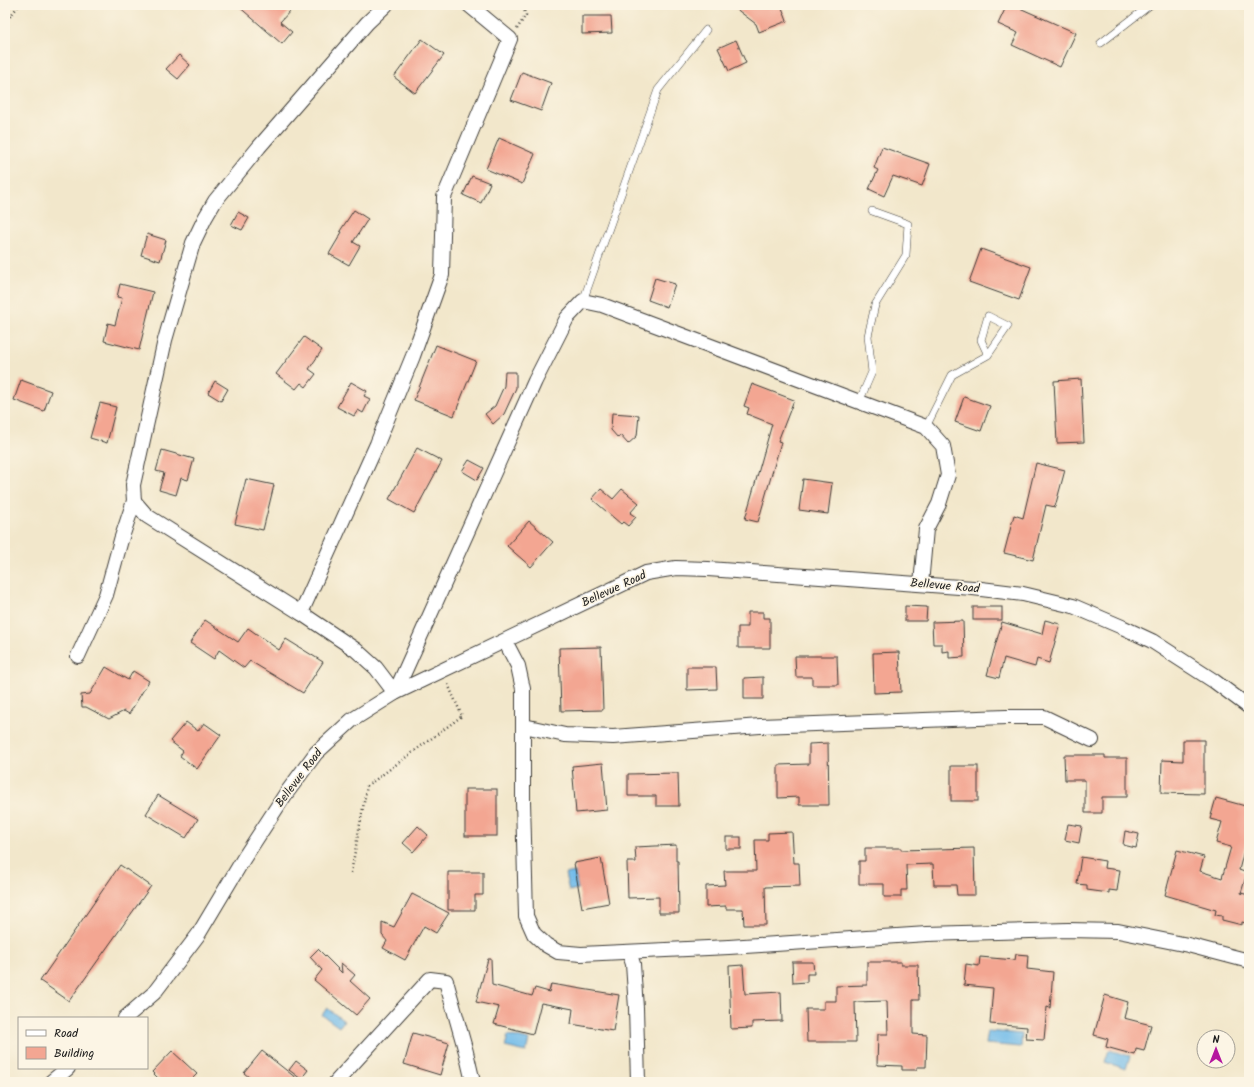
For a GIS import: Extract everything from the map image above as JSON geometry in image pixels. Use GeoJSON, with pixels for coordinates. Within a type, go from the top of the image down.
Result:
{"type":"FeatureCollection","features":[{"type":"Feature","properties":{"kind":"street"},"geometry":{"type":"LineString","coordinates":[[78,656],[106,595],[121,540],[134,501],[133,485],[165,340],[192,243],[204,218],[215,201],[258,147],[367,23],[386,5]]}},
{"type":"Feature","properties":{"kind":"street"},"geometry":{"type":"LineString","coordinates":[[301,613],[377,444],[413,356],[442,275],[444,197],[510,39],[469,5]]}},
{"type":"Feature","properties":{"kind":"street"},"geometry":{"type":"LineString","coordinates":[[134,501],[147,516],[301,613],[356,650],[376,668],[395,693],[534,381],[567,318],[583,301],[602,305],[926,427],[944,446],[948,475],[939,504],[926,529],[921,584]]}},
{"type":"Feature","properties":{"kind":"street","name":"Bellevue Road"},"geometry":{"type":"LineString","coordinates":[[126,1017],[154,993],[198,935],[252,845],[285,795],[316,753],[352,720],[395,693],[646,573],[676,568],[921,584],[1023,594],[1073,606],[1122,626],[1152,641],[1214,681],[1249,707]]}},
{"type":"Feature","properties":{"kind":"street"},"geometry":{"type":"LineString","coordinates":[[505,641],[518,666],[523,689],[523,801],[526,916],[534,934],[546,945],[558,952],[581,954],[629,952],[927,934],[1068,930],[1118,931],[1188,945],[1249,962]]}},
{"type":"Feature","properties":{"kind":"street"},"geometry":{"type":"LineString","coordinates":[[524,726],[565,735],[613,737],[760,726],[1006,717],[1044,717],[1092,740]]}},
{"type":"Feature","properties":{"kind":"street"},"geometry":{"type":"LineString","coordinates":[[629,952],[633,964],[638,1082]]}},
{"type":"Feature","properties":{"kind":"street"},"geometry":{"type":"LineString","coordinates":[[336,1082],[430,979],[446,981],[473,1082]]}},
{"type":"Feature","properties":{"kind":"street"},"geometry":{"type":"LineString","coordinates":[[51,1082],[67,1069]]}},
{"type":"Feature","properties":{"kind":"lane"},"geometry":{"type":"LineString","coordinates":[[1101,43],[1150,5]]}},
{"type":"Feature","properties":{"kind":"lane"},"geometry":{"type":"LineString","coordinates":[[583,301],[658,90],[706,30]]}},
{"type":"Feature","properties":{"kind":"lane"},"geometry":{"type":"LineString","coordinates":[[859,402],[872,372],[868,336],[875,305],[906,255],[908,224],[872,211]]}},
{"type":"Feature","properties":{"kind":"lane"},"geometry":{"type":"LineString","coordinates":[[926,427],[952,375],[988,355],[1008,326],[988,316],[981,340],[988,355]]}},
{"type":"Feature","properties":{"kind":"path"},"geometry":{"type":"LineString","coordinates":[[5,23],[19,5]]}},
{"type":"Feature","properties":{"kind":"path"},"geometry":{"type":"LineString","coordinates":[[510,39],[526,15],[522,5]]}},
{"type":"Feature","properties":{"kind":"path"},"geometry":{"type":"LineString","coordinates":[[351,873],[368,786],[462,716],[442,671]]}},
{"type":"Feature","properties":{"kind":"water"},"geometry":{"type":"Polygon","coordinates":[[[575,872],[578,889],[569,891],[565,874],[575,872]]]}},
{"type":"Feature","properties":{"kind":"water"},"geometry":{"type":"Polygon","coordinates":[[[327,1008],[344,1021],[339,1027],[322,1015],[327,1008]]]}},
{"type":"Feature","properties":{"kind":"water"},"geometry":{"type":"Polygon","coordinates":[[[988,1031],[1022,1034],[1021,1047],[986,1044],[988,1031]]]}},
{"type":"Feature","properties":{"kind":"water"},"geometry":{"type":"Polygon","coordinates":[[[508,1035],[529,1040],[526,1052],[505,1047],[508,1035]]]}},
{"type":"Feature","properties":{"kind":"water"},"geometry":{"type":"Polygon","coordinates":[[[1109,1050],[1130,1056],[1126,1069],[1105,1062],[1109,1050]]]}},
{"type":"Feature","properties":{"kind":"building"},"geometry":{"type":"Polygon","coordinates":[[[237,5],[285,5],[291,10],[280,22],[292,32],[282,44],[237,5]]]}},
{"type":"Feature","properties":{"kind":"building"},"geometry":{"type":"Polygon","coordinates":[[[731,5],[781,5],[787,21],[759,32],[756,24],[731,5]]]}},
{"type":"Feature","properties":{"kind":"building"},"geometry":{"type":"Polygon","coordinates":[[[1007,5],[1013,5],[1076,33],[1060,67],[1012,45],[1018,33],[998,24],[1007,5]]]}},
{"type":"Feature","properties":{"kind":"building"},"geometry":{"type":"Polygon","coordinates":[[[582,16],[611,16],[612,33],[582,34],[582,16]]]}},
{"type":"Feature","properties":{"kind":"building"},"geometry":{"type":"Polygon","coordinates":[[[422,39],[444,55],[415,93],[394,77],[422,39]]]}},
{"type":"Feature","properties":{"kind":"building"},"geometry":{"type":"Polygon","coordinates":[[[736,40],[746,63],[729,71],[718,48],[736,40]]]}},
{"type":"Feature","properties":{"kind":"building"},"geometry":{"type":"Polygon","coordinates":[[[179,55],[190,65],[178,79],[166,69],[179,55]]]}},
{"type":"Feature","properties":{"kind":"building"},"geometry":{"type":"Polygon","coordinates":[[[522,72],[551,83],[541,111],[511,100],[522,72]]]}},
{"type":"Feature","properties":{"kind":"building"},"geometry":{"type":"Polygon","coordinates":[[[499,138],[535,154],[522,184],[486,169],[499,138]]]}},
{"type":"Feature","properties":{"kind":"building"},"geometry":{"type":"Polygon","coordinates":[[[882,147],[930,164],[922,186],[893,176],[884,196],[869,189],[878,170],[874,168],[882,147]]]}},
{"type":"Feature","properties":{"kind":"building"},"geometry":{"type":"Polygon","coordinates":[[[472,176],[490,183],[481,203],[463,195],[472,176]]]}},
{"type":"Feature","properties":{"kind":"building"},"geometry":{"type":"Polygon","coordinates":[[[354,210],[368,219],[353,242],[360,246],[349,265],[329,254],[342,232],[340,231],[354,210]]]}},
{"type":"Feature","properties":{"kind":"building"},"geometry":{"type":"Polygon","coordinates":[[[238,212],[249,218],[242,230],[231,225],[238,212]]]}},
{"type":"Feature","properties":{"kind":"building"},"geometry":{"type":"Polygon","coordinates":[[[147,234],[166,240],[160,261],[141,255],[147,234]]]}},
{"type":"Feature","properties":{"kind":"building"},"geometry":{"type":"Polygon","coordinates":[[[981,249],[1031,267],[1019,300],[969,282],[981,249]]]}},
{"type":"Feature","properties":{"kind":"building"},"geometry":{"type":"Polygon","coordinates":[[[655,278],[675,284],[667,307],[648,300],[655,278]]]}},
{"type":"Feature","properties":{"kind":"building"},"geometry":{"type":"Polygon","coordinates":[[[120,284],[153,292],[139,350],[104,341],[108,323],[115,325],[122,298],[117,297],[120,284]]]}},
{"type":"Feature","properties":{"kind":"building"},"geometry":{"type":"Polygon","coordinates":[[[304,337],[322,350],[309,369],[316,374],[306,387],[301,383],[296,389],[276,374],[304,337]]]}},
{"type":"Feature","properties":{"kind":"building"},"geometry":{"type":"Polygon","coordinates":[[[436,345],[476,361],[454,416],[414,400],[436,345]]]}},
{"type":"Feature","properties":{"kind":"building"},"geometry":{"type":"Polygon","coordinates":[[[505,372],[516,372],[516,388],[504,414],[493,424],[485,414],[495,406],[504,386],[505,372]]]}},
{"type":"Feature","properties":{"kind":"building"},"geometry":{"type":"Polygon","coordinates":[[[1081,379],[1084,442],[1057,443],[1054,381],[1081,379]]]}},
{"type":"Feature","properties":{"kind":"building"},"geometry":{"type":"Polygon","coordinates":[[[21,380],[51,391],[44,411],[14,400],[21,380]]]}},
{"type":"Feature","properties":{"kind":"building"},"geometry":{"type":"Polygon","coordinates":[[[215,381],[228,389],[221,401],[208,393],[215,381]]]}},
{"type":"Feature","properties":{"kind":"building"},"geometry":{"type":"Polygon","coordinates":[[[351,382],[367,391],[364,396],[370,399],[363,413],[358,410],[354,416],[337,407],[351,382]]]}},
{"type":"Feature","properties":{"kind":"building"},"geometry":{"type":"Polygon","coordinates":[[[752,384],[794,400],[778,441],[781,442],[758,522],[745,519],[772,424],[747,414],[749,408],[744,406],[752,384]]]}},
{"type":"Feature","properties":{"kind":"building"},"geometry":{"type":"Polygon","coordinates":[[[964,397],[990,406],[981,431],[955,422],[964,397]]]}},
{"type":"Feature","properties":{"kind":"building"},"geometry":{"type":"Polygon","coordinates":[[[100,403],[116,407],[107,443],[90,438],[100,403]]]}},
{"type":"Feature","properties":{"kind":"building"},"geometry":{"type":"Polygon","coordinates":[[[612,413],[639,415],[637,436],[628,444],[620,435],[618,438],[611,430],[612,413]]]}},
{"type":"Feature","properties":{"kind":"building"},"geometry":{"type":"Polygon","coordinates":[[[417,448],[442,461],[414,513],[389,499],[417,448]]]}},
{"type":"Feature","properties":{"kind":"building"},"geometry":{"type":"Polygon","coordinates":[[[162,450],[194,459],[188,480],[181,478],[176,495],[159,490],[164,473],[156,471],[162,450]]]}},
{"type":"Feature","properties":{"kind":"building"},"geometry":{"type":"Polygon","coordinates":[[[469,460],[484,468],[477,480],[462,471],[469,460]]]}},
{"type":"Feature","properties":{"kind":"building"},"geometry":{"type":"Polygon","coordinates":[[[1036,463],[1065,470],[1055,507],[1046,505],[1033,560],[1004,553],[1014,515],[1023,518],[1036,463]]]}},
{"type":"Feature","properties":{"kind":"building"},"geometry":{"type":"Polygon","coordinates":[[[246,479],[274,485],[263,530],[235,524],[246,479]]]}},
{"type":"Feature","properties":{"kind":"building"},"geometry":{"type":"Polygon","coordinates":[[[803,479],[832,483],[828,514],[799,510],[803,479]]]}},
{"type":"Feature","properties":{"kind":"building"},"geometry":{"type":"Polygon","coordinates":[[[601,489],[613,499],[622,489],[639,503],[630,513],[636,517],[628,526],[623,522],[621,524],[592,499],[601,489]]]}},
{"type":"Feature","properties":{"kind":"building"},"geometry":{"type":"Polygon","coordinates":[[[529,521],[553,542],[531,567],[507,546],[529,521]]]}},
{"type":"Feature","properties":{"kind":"building"},"geometry":{"type":"Polygon","coordinates":[[[905,606],[927,607],[926,621],[905,621],[905,606]]]}},
{"type":"Feature","properties":{"kind":"building"},"geometry":{"type":"Polygon","coordinates":[[[973,607],[1002,607],[1002,620],[973,620],[973,607]]]}},
{"type":"Feature","properties":{"kind":"building"},"geometry":{"type":"Polygon","coordinates":[[[748,612],[763,612],[763,618],[770,618],[770,648],[738,648],[738,627],[748,627],[748,612]]]}},
{"type":"Feature","properties":{"kind":"building"},"geometry":{"type":"Polygon","coordinates":[[[205,620],[238,642],[248,628],[279,650],[286,639],[323,662],[303,693],[250,661],[244,668],[219,650],[214,659],[190,643],[205,620]]]}},
{"type":"Feature","properties":{"kind":"building"},"geometry":{"type":"Polygon","coordinates":[[[1045,620],[1060,624],[1049,663],[1037,659],[1035,667],[1004,658],[999,678],[987,675],[1002,622],[1042,634],[1045,620]]]}},
{"type":"Feature","properties":{"kind":"building"},"geometry":{"type":"Polygon","coordinates":[[[963,621],[964,657],[949,658],[949,651],[942,652],[942,644],[933,644],[932,622],[963,621]]]}},
{"type":"Feature","properties":{"kind":"building"},"geometry":{"type":"Polygon","coordinates":[[[601,647],[603,710],[561,711],[559,648],[601,647]]]}},
{"type":"Feature","properties":{"kind":"building"},"geometry":{"type":"Polygon","coordinates":[[[899,652],[901,692],[874,693],[873,653],[899,652]]]}},
{"type":"Feature","properties":{"kind":"building"},"geometry":{"type":"Polygon","coordinates":[[[795,656],[837,656],[838,685],[812,685],[812,677],[796,677],[795,656]]]}},
{"type":"Feature","properties":{"kind":"building"},"geometry":{"type":"Polygon","coordinates":[[[106,667],[128,680],[133,671],[149,681],[129,714],[124,711],[109,719],[86,707],[82,707],[81,695],[90,694],[106,667]]]}},
{"type":"Feature","properties":{"kind":"building"},"geometry":{"type":"Polygon","coordinates":[[[687,667],[716,667],[717,689],[687,690],[687,667]]]}},
{"type":"Feature","properties":{"kind":"building"},"geometry":{"type":"Polygon","coordinates":[[[763,677],[763,699],[744,699],[744,678],[763,677]]]}},
{"type":"Feature","properties":{"kind":"building"},"geometry":{"type":"Polygon","coordinates":[[[186,722],[198,731],[204,723],[221,735],[197,769],[180,756],[183,751],[170,741],[186,722]]]}},
{"type":"Feature","properties":{"kind":"building"},"geometry":{"type":"Polygon","coordinates":[[[1183,740],[1204,740],[1204,794],[1161,793],[1162,760],[1183,761],[1183,740]]]}},
{"type":"Feature","properties":{"kind":"building"},"geometry":{"type":"Polygon","coordinates":[[[828,743],[829,805],[799,805],[799,797],[778,798],[778,765],[809,764],[809,744],[828,743]]]}},
{"type":"Feature","properties":{"kind":"building"},"geometry":{"type":"Polygon","coordinates":[[[1064,755],[1105,755],[1105,758],[1127,758],[1127,797],[1102,797],[1102,813],[1085,813],[1085,780],[1065,780],[1064,755]]]}},
{"type":"Feature","properties":{"kind":"building"},"geometry":{"type":"Polygon","coordinates":[[[603,763],[607,810],[576,813],[572,766],[603,763]]]}},
{"type":"Feature","properties":{"kind":"building"},"geometry":{"type":"Polygon","coordinates":[[[951,766],[978,766],[978,801],[951,801],[951,766]]]}},
{"type":"Feature","properties":{"kind":"building"},"geometry":{"type":"Polygon","coordinates":[[[678,773],[679,806],[656,806],[656,796],[628,796],[628,774],[678,773]]]}},
{"type":"Feature","properties":{"kind":"building"},"geometry":{"type":"Polygon","coordinates":[[[465,789],[497,789],[497,836],[465,836],[465,789]]]}},
{"type":"Feature","properties":{"kind":"building"},"geometry":{"type":"Polygon","coordinates":[[[158,795],[198,819],[186,838],[146,814],[158,795]]]}},
{"type":"Feature","properties":{"kind":"building"},"geometry":{"type":"Polygon","coordinates":[[[1216,798],[1249,807],[1249,831],[1239,870],[1247,873],[1241,893],[1249,895],[1249,924],[1242,922],[1242,925],[1222,920],[1222,916],[1215,915],[1216,910],[1165,895],[1177,850],[1204,857],[1200,871],[1222,878],[1231,847],[1216,843],[1222,822],[1210,819],[1216,798]]]}},
{"type":"Feature","properties":{"kind":"building"},"geometry":{"type":"Polygon","coordinates":[[[1068,824],[1082,826],[1079,843],[1065,840],[1068,824]]]}},
{"type":"Feature","properties":{"kind":"building"},"geometry":{"type":"Polygon","coordinates":[[[418,826],[428,835],[413,852],[403,843],[418,826]]]}},
{"type":"Feature","properties":{"kind":"building"},"geometry":{"type":"Polygon","coordinates":[[[1125,831],[1139,834],[1136,848],[1123,845],[1125,831]]]}},
{"type":"Feature","properties":{"kind":"building"},"geometry":{"type":"Polygon","coordinates":[[[792,832],[794,863],[799,863],[800,886],[765,887],[766,925],[744,925],[743,909],[726,909],[726,906],[706,907],[706,886],[725,885],[724,871],[756,871],[755,840],[768,840],[768,833],[792,832]]]}},
{"type":"Feature","properties":{"kind":"building"},"geometry":{"type":"Polygon","coordinates":[[[726,837],[741,837],[741,849],[726,849],[726,837]]]}},
{"type":"Feature","properties":{"kind":"building"},"geometry":{"type":"Polygon","coordinates":[[[676,845],[676,861],[678,861],[679,913],[659,913],[659,897],[628,898],[627,862],[636,862],[635,847],[676,845]]]}},
{"type":"Feature","properties":{"kind":"building"},"geometry":{"type":"Polygon","coordinates":[[[865,848],[901,848],[901,850],[974,848],[975,895],[957,895],[956,885],[934,885],[933,864],[906,865],[907,890],[901,890],[901,897],[884,897],[884,884],[859,884],[859,861],[865,861],[865,848]]]}},
{"type":"Feature","properties":{"kind":"building"},"geometry":{"type":"Polygon","coordinates":[[[1081,857],[1105,861],[1104,868],[1120,870],[1117,891],[1109,890],[1109,893],[1087,890],[1087,885],[1077,884],[1081,857]]]}},
{"type":"Feature","properties":{"kind":"building"},"geometry":{"type":"Polygon","coordinates":[[[601,858],[609,903],[582,908],[574,863],[601,858]]]}},
{"type":"Feature","properties":{"kind":"building"},"geometry":{"type":"Polygon","coordinates":[[[120,865],[151,886],[69,1001],[40,981],[120,865]]]}},
{"type":"Feature","properties":{"kind":"building"},"geometry":{"type":"Polygon","coordinates":[[[448,872],[483,872],[483,895],[475,895],[475,910],[448,910],[448,872]]]}},
{"type":"Feature","properties":{"kind":"building"},"geometry":{"type":"Polygon","coordinates":[[[412,894],[449,913],[436,933],[424,926],[405,960],[383,948],[387,941],[382,935],[382,922],[394,927],[412,894]]]}},
{"type":"Feature","properties":{"kind":"building"},"geometry":{"type":"Polygon","coordinates":[[[318,949],[342,973],[341,963],[355,975],[350,981],[370,999],[356,1015],[314,980],[322,970],[310,957],[318,949]]]}},
{"type":"Feature","properties":{"kind":"building"},"geometry":{"type":"Polygon","coordinates":[[[1016,954],[1028,955],[1027,969],[1053,972],[1050,1008],[1047,1007],[1044,1040],[1026,1039],[1027,1027],[990,1024],[993,988],[964,985],[966,964],[979,966],[980,957],[1015,960],[1016,954]]]}},
{"type":"Feature","properties":{"kind":"building"},"geometry":{"type":"Polygon","coordinates":[[[488,959],[491,959],[492,985],[532,996],[535,988],[549,992],[551,984],[619,995],[613,1031],[571,1024],[573,1009],[541,1003],[533,1034],[494,1024],[499,1007],[476,1002],[488,959]]]}},
{"type":"Feature","properties":{"kind":"building"},"geometry":{"type":"Polygon","coordinates":[[[792,962],[813,962],[814,974],[807,974],[807,982],[793,983],[792,962]]]}},
{"type":"Feature","properties":{"kind":"building"},"geometry":{"type":"Polygon","coordinates":[[[867,962],[901,962],[901,965],[918,965],[919,1000],[913,1000],[913,1034],[927,1035],[926,1067],[917,1067],[917,1070],[902,1070],[902,1066],[877,1065],[878,1034],[888,1034],[887,1001],[855,1002],[856,1042],[807,1042],[806,1009],[824,1009],[824,1001],[836,1001],[836,986],[867,985],[867,962]]]}},
{"type":"Feature","properties":{"kind":"building"},"geometry":{"type":"Polygon","coordinates":[[[743,965],[745,994],[781,992],[782,1021],[752,1022],[752,1028],[731,1029],[729,966],[743,965]]]}},
{"type":"Feature","properties":{"kind":"building"},"geometry":{"type":"Polygon","coordinates":[[[1105,995],[1128,1002],[1124,1018],[1151,1025],[1144,1051],[1136,1049],[1135,1055],[1106,1047],[1108,1039],[1094,1035],[1105,995]]]}},
{"type":"Feature","properties":{"kind":"building"},"geometry":{"type":"Polygon","coordinates":[[[413,1033],[449,1043],[440,1075],[404,1064],[413,1033]]]}},
{"type":"Feature","properties":{"kind":"building"},"geometry":{"type":"Polygon","coordinates":[[[172,1051],[197,1074],[189,1082],[162,1082],[152,1072],[172,1051]]]}},
{"type":"Feature","properties":{"kind":"building"},"geometry":{"type":"Polygon","coordinates":[[[262,1051],[301,1082],[255,1082],[244,1073],[262,1051]]]}},
{"type":"Feature","properties":{"kind":"building"},"geometry":{"type":"Polygon","coordinates":[[[296,1061],[308,1070],[301,1079],[289,1070],[296,1061]]]}}]}
